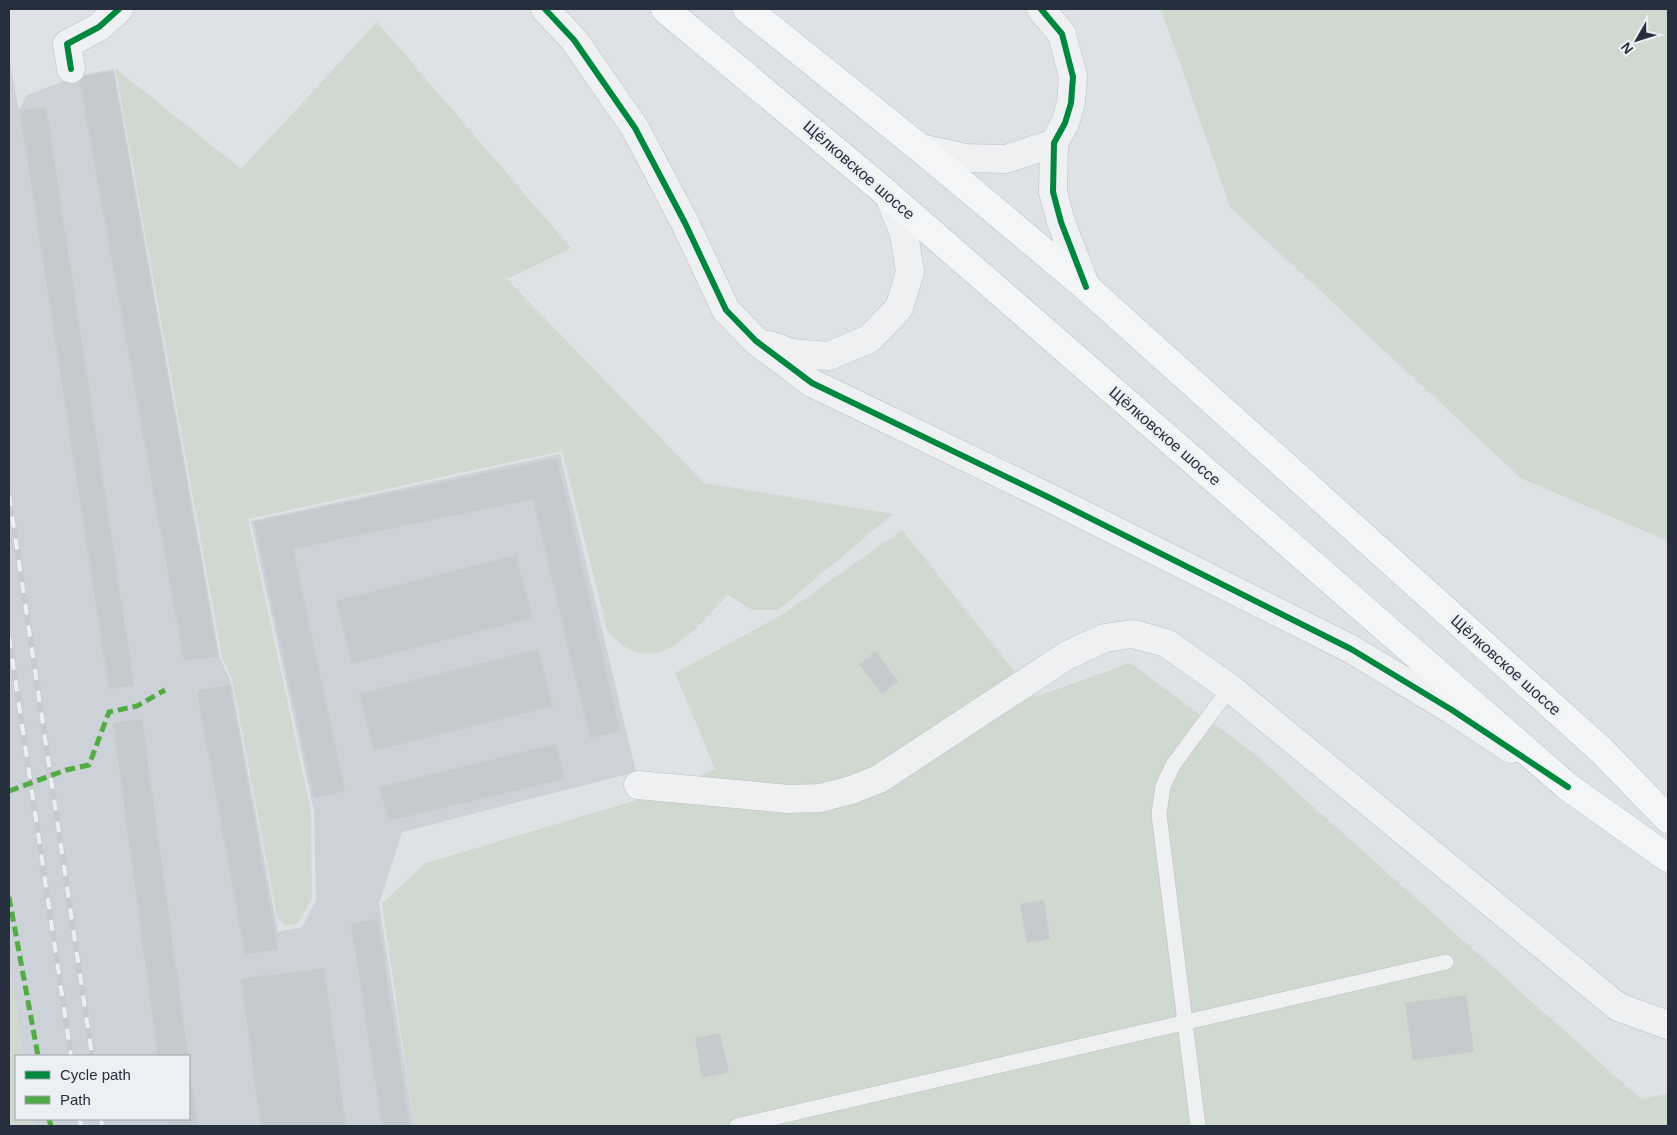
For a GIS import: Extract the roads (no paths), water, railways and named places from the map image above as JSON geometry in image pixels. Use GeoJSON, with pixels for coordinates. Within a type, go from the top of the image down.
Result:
{"type":"FeatureCollection","features":[{"type":"Feature","properties":{"kind":"main road","name":"Щёлковское шоссе"},"geometry":{"type":"LineString","coordinates":[[664,9],[832,146],[1568,787],[1668,858]]}},
{"type":"Feature","properties":{"kind":"main road","name":"Щёлковское шоссе"},"geometry":{"type":"LineString","coordinates":[[747,9],[920,148],[1086,287],[1600,750],[1668,819]]}},
{"type":"Feature","properties":{"kind":"street"},"geometry":{"type":"LineString","coordinates":[[71,69],[67,44],[99,27],[119,9]]}},
{"type":"Feature","properties":{"kind":"street"},"geometry":{"type":"LineString","coordinates":[[545,9],[574,40],[635,128],[685,223],[726,310],[756,341],[812,383],[1091,518],[1351,649],[1452,710],[1568,787]]}},
{"type":"Feature","properties":{"kind":"street"},"geometry":{"type":"LineString","coordinates":[[1041,9],[1062,34],[1073,77],[1071,103],[1065,123],[1054,143],[1053,192],[1061,222],[1086,287]]}},
{"type":"Feature","properties":{"kind":"street"},"geometry":{"type":"LineString","coordinates":[[920,148],[965,158],[1006,158],[1054,143]]}},
{"type":"Feature","properties":{"kind":"street"},"geometry":{"type":"LineString","coordinates":[[756,341],[792,353],[828,356],[869,338],[899,308],[910,272],[904,234],[889,196]]}},
{"type":"Feature","properties":{"kind":"street"},"geometry":{"type":"LineString","coordinates":[[638,785],[789,799],[820,798],[852,790],[879,779],[1066,656],[1104,638],[1133,634],[1166,643],[1230,688],[1618,1007],[1668,1025]]}},
{"type":"Feature","properties":{"kind":"lane"},"geometry":{"type":"LineString","coordinates":[[1198,1126],[1159,814],[1163,786],[1173,765],[1230,688]]}},
{"type":"Feature","properties":{"kind":"lane"},"geometry":{"type":"LineString","coordinates":[[737,1126],[1186,1024],[1446,962]]}},
{"type":"Feature","properties":{"kind":"railway"},"geometry":{"type":"LineString","coordinates":[[9,495],[92,1055]]}},
{"type":"Feature","properties":{"kind":"railway"},"geometry":{"type":"LineString","coordinates":[[9,637],[71,1055]]}},
{"type":"Feature","properties":{"kind":"railway"},"geometry":{"type":"LineString","coordinates":[[80,1120],[81,1126]]}},
{"type":"Feature","properties":{"kind":"railway"},"geometry":{"type":"LineString","coordinates":[[101,1120],[102,1126]]}}]}
